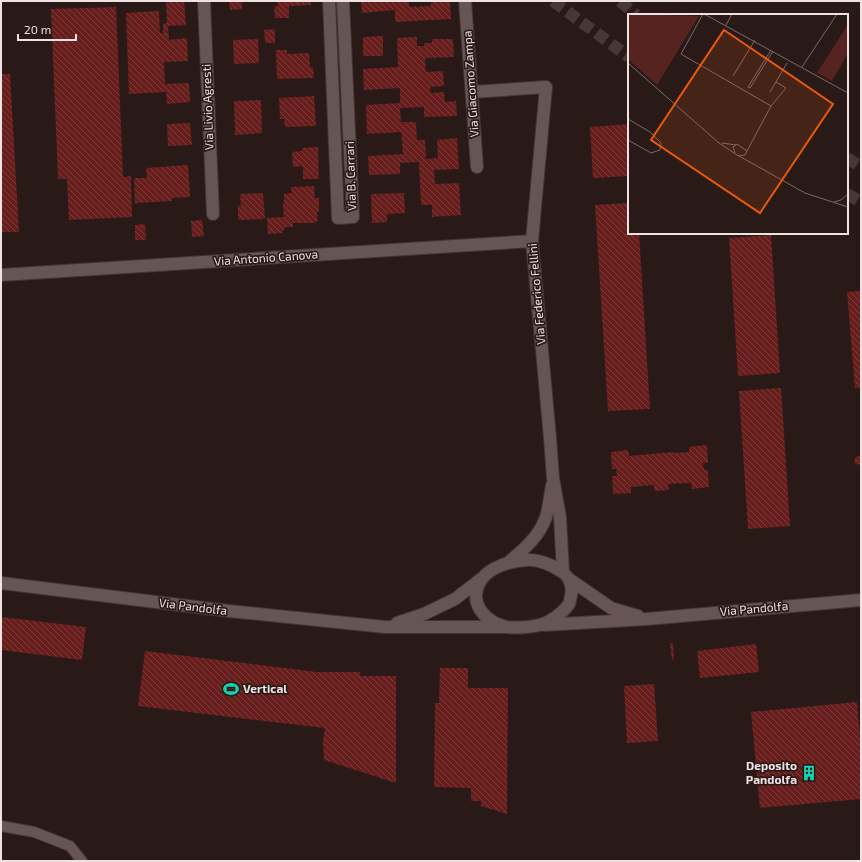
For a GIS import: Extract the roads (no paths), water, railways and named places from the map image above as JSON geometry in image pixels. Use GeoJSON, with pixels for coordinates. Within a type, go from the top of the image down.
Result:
{"type":"FeatureCollection","features":[{"type":"Feature","properties":{"kind":"street","name":"Via Livio Agresti"},"geometry":{"type":"LineString","coordinates":[[204,1],[213,214]]}},
{"type":"Feature","properties":{"kind":"street","name":"Via B. Carrari"},"geometry":{"type":"LineString","coordinates":[[329,1],[338,218],[353,217],[343,1]]}},
{"type":"Feature","properties":{"kind":"street","name":"Via Giacomo Zampa"},"geometry":{"type":"LineString","coordinates":[[465,1],[477,167]]}},
{"type":"Feature","properties":{"kind":"street","name":"Via Federico Fellini"},"geometry":{"type":"LineString","coordinates":[[472,92],[546,87],[532,241],[550,430],[553,478],[560,516],[566,575]]}},
{"type":"Feature","properties":{"kind":"street","name":"Via Antonio Canova"},"geometry":{"type":"LineString","coordinates":[[1,275],[532,241]]}},
{"type":"Feature","properties":{"kind":"street","name":"Via Federico Fellini"},"geometry":{"type":"LineString","coordinates":[[507,563],[527,547],[538,534],[546,516],[553,478]]}},
{"type":"Feature","properties":{"kind":"street","name":"Via Pandolfa"},"geometry":{"type":"LineString","coordinates":[[385,626],[424,614],[455,599],[481,579],[488,571],[507,563],[529,560],[551,565],[611,608],[647,619]]}},
{"type":"Feature","properties":{"kind":"street","name":"Via Pandolfa"},"geometry":{"type":"LineString","coordinates":[[540,625],[557,616],[569,604],[572,590],[566,575]]}},
{"type":"Feature","properties":{"kind":"street","name":"Via Pandolfa"},"geometry":{"type":"LineString","coordinates":[[481,579],[476,589],[476,601],[481,612],[492,621],[506,627]]}},
{"type":"Feature","properties":{"kind":"street","name":"Via Pandolfa"},"geometry":{"type":"LineString","coordinates":[[1,583],[229,612],[385,626],[523,628],[540,625],[647,619],[861,600]]}},
{"type":"Feature","properties":{"kind":"lane"},"geometry":{"type":"LineString","coordinates":[[1,826],[34,832],[70,846],[82,861]]}},
{"type":"Feature","properties":{"kind":"tunnel"},"geometry":{"type":"LineString","coordinates":[[553,1],[628,56]]}},
{"type":"Feature","properties":{"kind":"tunnel"},"geometry":{"type":"LineString","coordinates":[[620,1],[635,14]]}},
{"type":"Feature","properties":{"kind":"tunnel"},"geometry":{"type":"LineString","coordinates":[[848,159],[861,167]]}},
{"type":"Feature","properties":{"kind":"tunnel"},"geometry":{"type":"LineString","coordinates":[[848,195],[861,202]]}},
{"type":"Feature","properties":{"kind":"place","name":"Vertical"},"geometry":{"type":"Point","coordinates":[231,689]}},
{"type":"Feature","properties":{"kind":"place","name":"Deposito Pandolfa"},"geometry":{"type":"Point","coordinates":[809,773]}}]}
